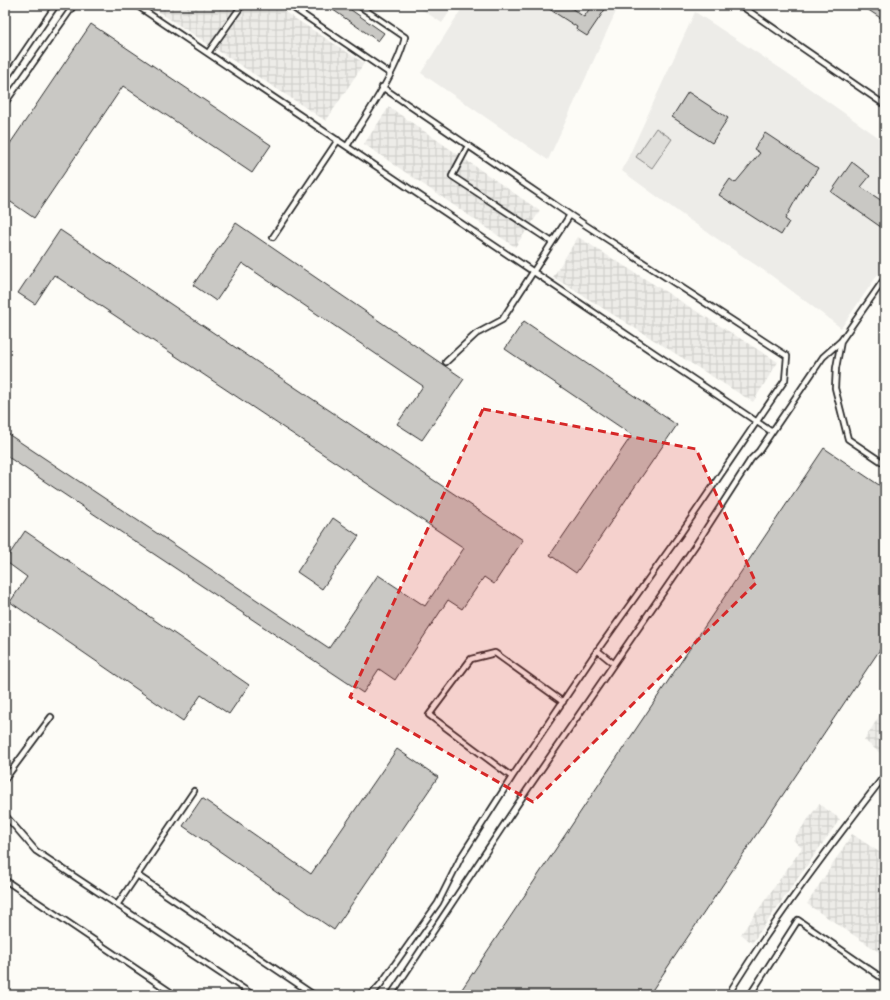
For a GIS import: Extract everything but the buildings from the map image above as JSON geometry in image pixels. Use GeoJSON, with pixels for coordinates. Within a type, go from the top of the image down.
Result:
{"type":"FeatureCollection","features":[{"type":"Feature","properties":{"kind":"lane"},"geometry":{"type":"LineString","coordinates":[[5,80],[56,5]]}},
{"type":"Feature","properties":{"kind":"lane"},"geometry":{"type":"LineString","coordinates":[[5,103],[74,5]]}},
{"type":"Feature","properties":{"kind":"lane"},"geometry":{"type":"LineString","coordinates":[[136,5],[772,432]]}},
{"type":"Feature","properties":{"kind":"lane"},"geometry":{"type":"LineString","coordinates":[[208,53],[242,5]]}},
{"type":"Feature","properties":{"kind":"lane"},"geometry":{"type":"LineString","coordinates":[[289,5],[389,73]]}},
{"type":"Feature","properties":{"kind":"lane"},"geometry":{"type":"LineString","coordinates":[[347,146],[382,88],[403,47],[405,37],[358,5]]}},
{"type":"Feature","properties":{"kind":"lane"},"geometry":{"type":"LineString","coordinates":[[740,5],[885,105]]}},
{"type":"Feature","properties":{"kind":"lane"},"geometry":{"type":"LineString","coordinates":[[371,995],[380,985],[438,903],[461,857],[512,777],[598,650],[681,533],[756,420],[785,380],[787,356],[570,215],[382,88]]}},
{"type":"Feature","properties":{"kind":"lane"},"geometry":{"type":"LineString","coordinates":[[273,237],[338,140]]}},
{"type":"Feature","properties":{"kind":"lane"},"geometry":{"type":"LineString","coordinates":[[468,146],[452,176],[552,242]]}},
{"type":"Feature","properties":{"kind":"lane"},"geometry":{"type":"LineString","coordinates":[[446,362],[476,334],[502,320],[570,215]]}},
{"type":"Feature","properties":{"kind":"lane"},"geometry":{"type":"LineString","coordinates":[[391,995],[613,663],[697,543],[751,459],[772,432],[823,357],[841,341],[885,278]]}},
{"type":"Feature","properties":{"kind":"lane"},"geometry":{"type":"LineString","coordinates":[[841,341],[836,368],[835,388],[848,439],[885,464]]}},
{"type":"Feature","properties":{"kind":"lane"},"geometry":{"type":"LineString","coordinates":[[598,650],[613,663]]}},
{"type":"Feature","properties":{"kind":"lane"},"geometry":{"type":"LineString","coordinates":[[512,777],[429,715],[471,658],[495,653],[563,702]]}},
{"type":"Feature","properties":{"kind":"lane"},"geometry":{"type":"LineString","coordinates":[[5,778],[51,716]]}},
{"type":"Feature","properties":{"kind":"lane"},"geometry":{"type":"LineString","coordinates":[[728,995],[748,962],[830,846],[885,775]]}},
{"type":"Feature","properties":{"kind":"lane"},"geometry":{"type":"LineString","coordinates":[[117,905],[194,791]]}},
{"type":"Feature","properties":{"kind":"lane"},"geometry":{"type":"LineString","coordinates":[[5,815],[36,851],[253,995]]}},
{"type":"Feature","properties":{"kind":"lane"},"geometry":{"type":"LineString","coordinates":[[137,875],[314,995]]}},
{"type":"Feature","properties":{"kind":"lane"},"geometry":{"type":"LineString","coordinates":[[5,880],[174,995]]}},
{"type":"Feature","properties":{"kind":"lane"},"geometry":{"type":"LineString","coordinates":[[750,995],[798,920],[885,980]]}},
{"type":"Feature","properties":{"kind":"highlighted area"},"geometry":{"type":"Polygon","coordinates":[[[483,409],[696,449],[756,583],[533,802],[350,697],[483,409]]]}},
{"type":"Feature","properties":{"kind":"shaded area"},"geometry":{"type":"Polygon","coordinates":[[[148,5],[274,5],[364,63],[326,121],[148,5]]]}},
{"type":"Feature","properties":{"kind":"shaded area"},"geometry":{"type":"Polygon","coordinates":[[[415,5],[454,5],[442,23],[415,5]]]}},
{"type":"Feature","properties":{"kind":"shaded area"},"geometry":{"type":"Polygon","coordinates":[[[464,5],[619,5],[548,160],[421,73],[464,5]]]}},
{"type":"Feature","properties":{"kind":"shaded area"},"geometry":{"type":"Polygon","coordinates":[[[695,12],[786,72],[885,142],[885,264],[841,328],[772,276],[688,219],[622,171],[695,12]]]}},
{"type":"Feature","properties":{"kind":"shaded area"},"geometry":{"type":"Polygon","coordinates":[[[389,107],[540,211],[515,247],[364,144],[389,107]]]}},
{"type":"Feature","properties":{"kind":"shaded area"},"geometry":{"type":"Polygon","coordinates":[[[656,128],[672,139],[652,168],[636,157],[656,128]]]}},
{"type":"Feature","properties":{"kind":"shaded area"},"geometry":{"type":"Polygon","coordinates":[[[578,237],[778,362],[753,402],[553,277],[578,237]]]}},
{"type":"Feature","properties":{"kind":"shaded area"},"geometry":{"type":"Polygon","coordinates":[[[885,707],[885,757],[864,740],[885,707]]]}},
{"type":"Feature","properties":{"kind":"shaded area"},"geometry":{"type":"Polygon","coordinates":[[[819,804],[840,819],[752,943],[741,934],[802,848],[793,840],[819,804]]]}},
{"type":"Feature","properties":{"kind":"shaded area"},"geometry":{"type":"Polygon","coordinates":[[[852,834],[885,856],[885,956],[807,904],[852,834]]]}}]}
